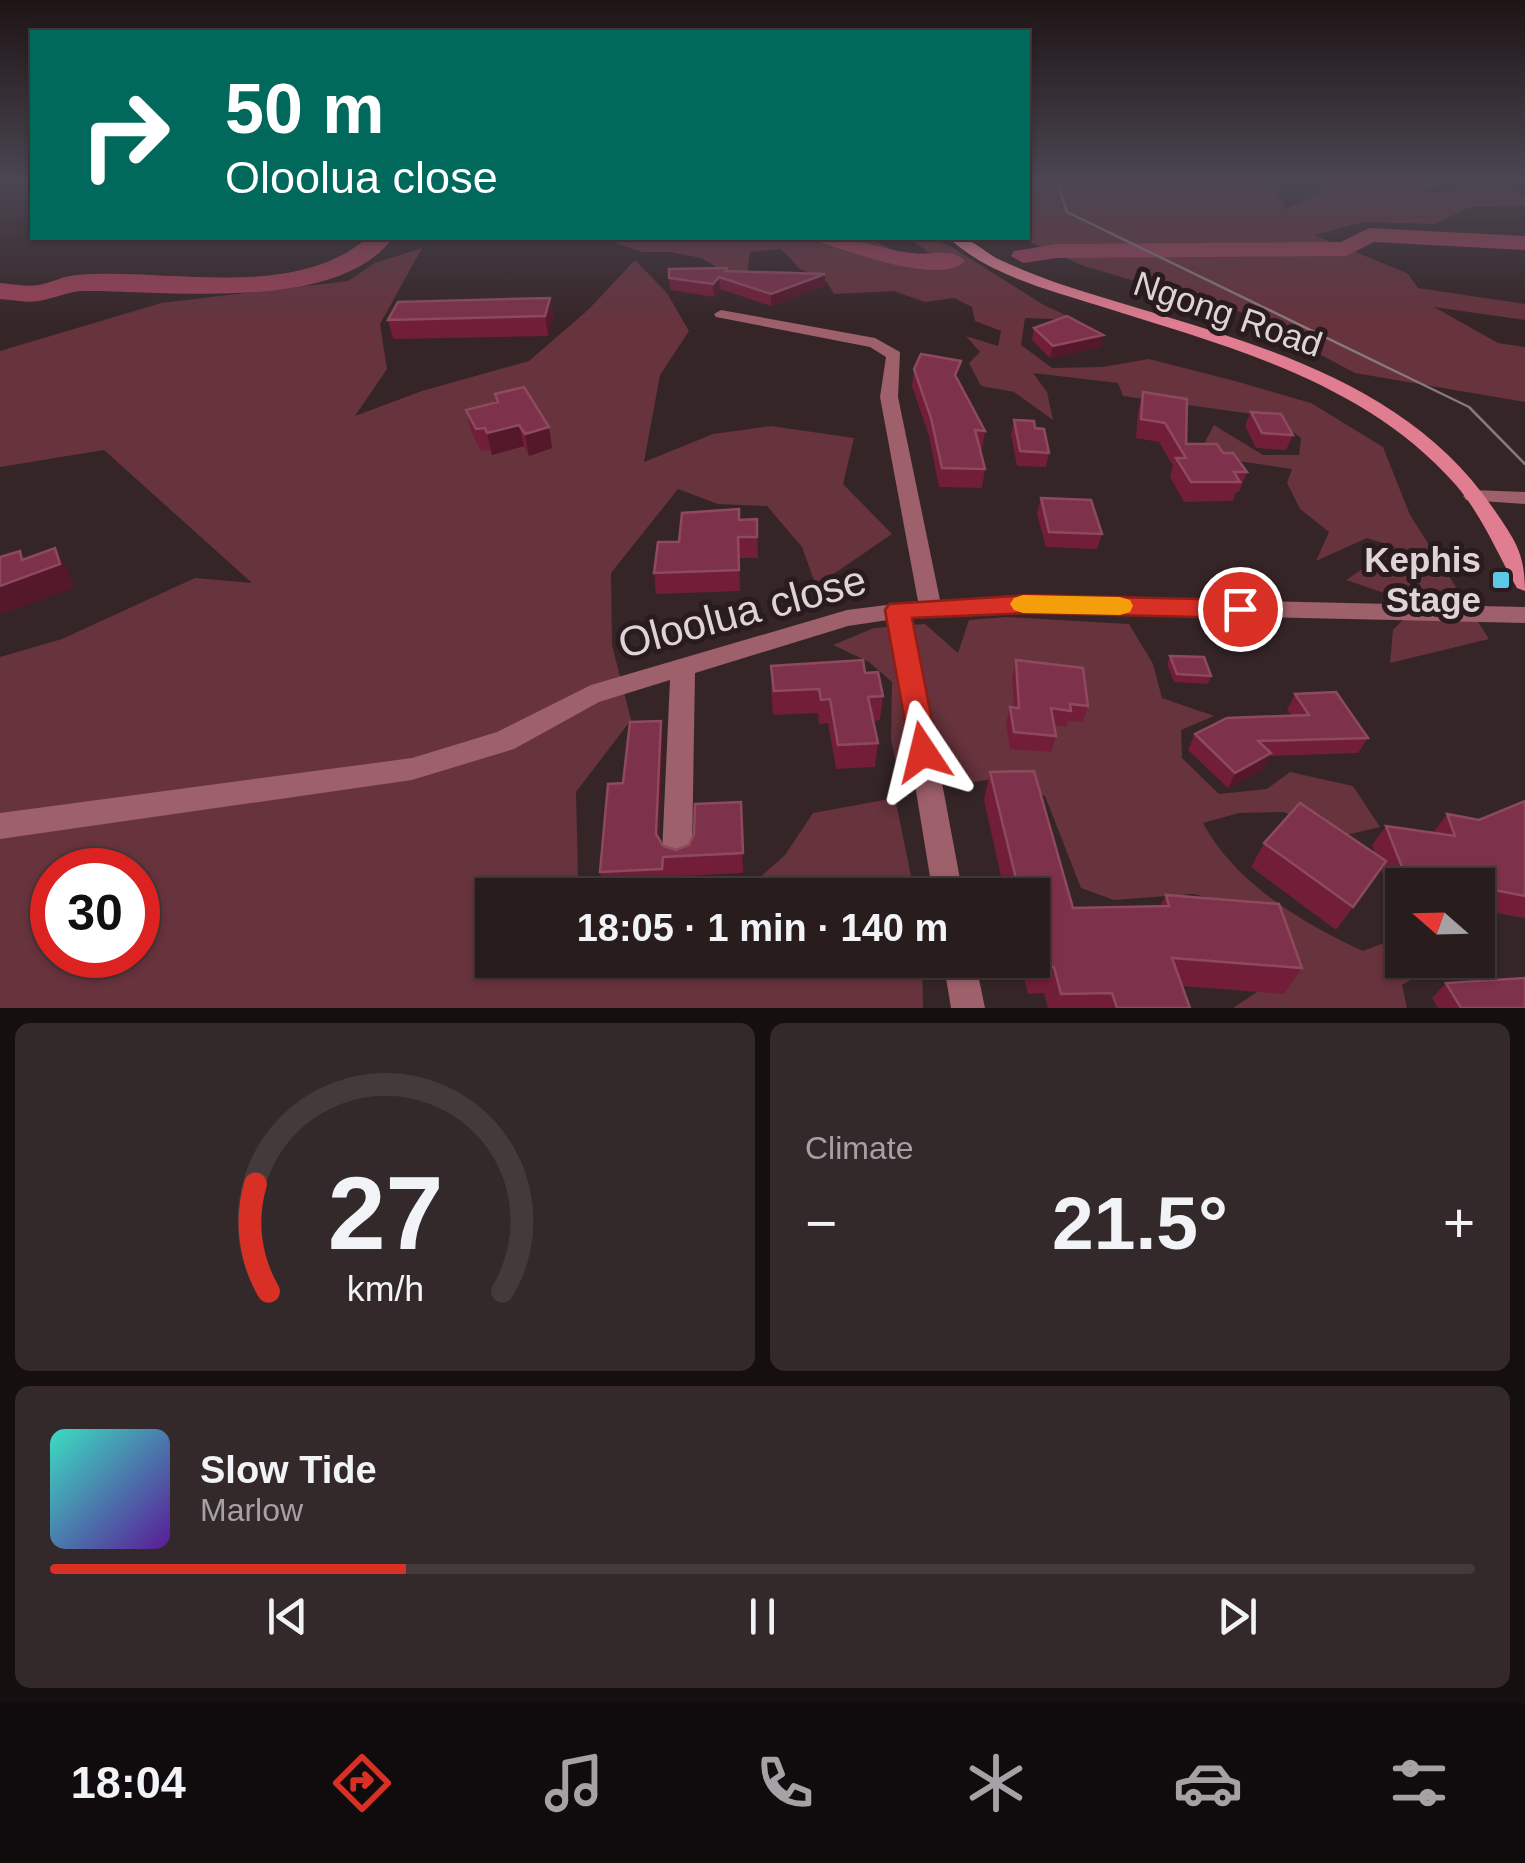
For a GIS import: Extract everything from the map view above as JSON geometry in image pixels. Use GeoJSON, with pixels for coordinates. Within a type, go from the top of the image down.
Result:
{"type":"FeatureCollection","features":[{"type":"Feature","properties":{"kind":"main road","name":"Ngong Road"},"geometry":{"type":"LineString","coordinates":[[958,240],[979,256],[1014,272],[1299,366],[1374,406],[1435,456],[1473,496],[1525,583]]}},
{"type":"Feature","properties":{"kind":"street"},"geometry":{"type":"LineString","coordinates":[[721,314],[875,343],[894,354],[889,397],[930,606]]}},
{"type":"Feature","properties":{"kind":"street"},"geometry":{"type":"LineString","coordinates":[[1473,496],[1525,498]]}},
{"type":"Feature","properties":{"kind":"street","name":"Oloolua close"},"geometry":{"type":"LineString","coordinates":[[0,826],[412,768],[505,741],[591,694],[848,618],[898,610],[1028,604],[1525,615]]}},
{"type":"Feature","properties":{"kind":"street"},"geometry":{"type":"LineString","coordinates":[[898,610],[945,878]]}},
{"type":"Feature","properties":{"kind":"street"},"geometry":{"type":"LineString","coordinates":[[677,854],[683,668]]}},
{"type":"Feature","properties":{"kind":"street"},"geometry":{"type":"LineString","coordinates":[[962,978],[968,1008]]}},
{"type":"Feature","properties":{"kind":"shaded area"},"geometry":{"type":"Polygon","coordinates":[[[1030,229],[1336,229],[1314,235],[1407,273],[1418,288],[1525,304],[1525,320],[1434,307],[1498,343],[1525,347],[1525,402],[1355,373],[1240,312],[1084,266],[1025,240],[1030,240],[1030,229]]]}},
{"type":"Feature","properties":{"kind":"shaded area"},"geometry":{"type":"Polygon","coordinates":[[[616,240],[874,240],[951,269],[912,240],[936,240],[1076,320],[1025,318],[1021,345],[1052,368],[1103,367],[1149,359],[1311,403],[1383,447],[1410,515],[1489,639],[1390,663],[1393,630],[1427,595],[1390,595],[1346,580],[1395,547],[1367,538],[1316,561],[1329,532],[1300,509],[1287,483],[1292,469],[1198,455],[1214,425],[1263,455],[1299,455],[1301,438],[1273,417],[1123,396],[1118,383],[1033,373],[1047,392],[1053,420],[1014,392],[981,386],[969,363],[980,352],[966,336],[998,346],[1001,331],[975,321],[972,307],[954,298],[925,302],[894,291],[834,294],[827,282],[800,269],[781,249],[750,252],[747,274],[720,269],[701,258],[643,252],[617,244],[616,240]]]}},
{"type":"Feature","properties":{"kind":"shaded area"},"geometry":{"type":"Polygon","coordinates":[[[422,248],[380,324],[387,369],[355,416],[422,391],[529,361],[589,309],[635,260],[667,293],[689,331],[660,375],[644,462],[713,434],[771,426],[854,438],[843,484],[892,534],[816,586],[802,547],[767,506],[718,504],[678,489],[611,573],[612,645],[631,720],[576,792],[579,878],[475,878],[475,978],[922,978],[923,1008],[0,1008],[0,657],[62,639],[195,578],[252,583],[104,450],[0,467],[0,351],[161,303],[348,281],[375,263],[422,248]]]}},
{"type":"Feature","properties":{"kind":"shaded area"},"geometry":{"type":"Polygon","coordinates":[[[1006,617],[1129,624],[1153,664],[1162,698],[1214,716],[1181,730],[1182,758],[1219,794],[1267,789],[1290,772],[1353,786],[1380,827],[1334,838],[1284,812],[1239,813],[1203,823],[1233,865],[1294,914],[1363,951],[1385,943],[1385,978],[1414,978],[1402,985],[1407,1008],[1233,1008],[1302,962],[1253,908],[1193,894],[1114,900],[1081,888],[1045,796],[1005,777],[948,786],[898,773],[891,740],[892,682],[869,662],[833,645],[874,628],[925,624],[958,653],[969,620],[1006,617]]]}},
{"type":"Feature","properties":{"kind":"shaded area"},"geometry":{"type":"Polygon","coordinates":[[[895,798],[911,878],[759,878],[785,855],[813,813],[895,798]]]}},
{"type":"Feature","properties":{"kind":"building"},"geometry":{"type":"Polygon","coordinates":[[[727,268],[725,271],[825,274],[771,294],[719,277],[713,284],[669,278],[669,269],[727,268]]]}},
{"type":"Feature","properties":{"kind":"building"},"geometry":{"type":"Polygon","coordinates":[[[550,298],[545,316],[388,320],[398,302],[550,298]]]}},
{"type":"Feature","properties":{"kind":"building"},"geometry":{"type":"Polygon","coordinates":[[[1067,316],[1103,335],[1053,346],[1034,328],[1067,316]]]}},
{"type":"Feature","properties":{"kind":"building"},"geometry":{"type":"Polygon","coordinates":[[[921,354],[961,361],[955,375],[985,431],[975,430],[985,469],[942,468],[931,418],[914,369],[921,354]]]}},
{"type":"Feature","properties":{"kind":"building"},"geometry":{"type":"Polygon","coordinates":[[[524,387],[549,427],[525,434],[519,425],[487,433],[485,428],[476,429],[466,410],[498,402],[495,394],[524,387]]]}},
{"type":"Feature","properties":{"kind":"building"},"geometry":{"type":"Polygon","coordinates":[[[1143,392],[1187,399],[1186,444],[1217,444],[1223,453],[1233,453],[1247,472],[1234,472],[1240,482],[1191,482],[1176,458],[1186,458],[1165,423],[1141,419],[1143,392]]]}},
{"type":"Feature","properties":{"kind":"building"},"geometry":{"type":"Polygon","coordinates":[[[1251,412],[1281,414],[1293,435],[1262,433],[1251,412]]]}},
{"type":"Feature","properties":{"kind":"building"},"geometry":{"type":"Polygon","coordinates":[[[1014,420],[1034,421],[1035,428],[1044,429],[1049,453],[1020,451],[1014,420]]]}},
{"type":"Feature","properties":{"kind":"building"},"geometry":{"type":"Polygon","coordinates":[[[1041,498],[1091,500],[1102,534],[1049,532],[1041,498]]]}},
{"type":"Feature","properties":{"kind":"building"},"geometry":{"type":"Polygon","coordinates":[[[739,509],[739,520],[757,519],[757,537],[738,537],[739,570],[654,573],[658,542],[679,542],[682,513],[739,509]]]}},
{"type":"Feature","properties":{"kind":"building"},"geometry":{"type":"Polygon","coordinates":[[[55,548],[60,564],[0,586],[0,557],[20,551],[22,560],[55,548]]]}},
{"type":"Feature","properties":{"kind":"building"},"geometry":{"type":"Polygon","coordinates":[[[1170,656],[1204,657],[1211,676],[1177,674],[1170,656]]]}},
{"type":"Feature","properties":{"kind":"building"},"geometry":{"type":"Polygon","coordinates":[[[863,660],[865,673],[878,672],[883,696],[868,697],[878,743],[838,745],[830,699],[821,700],[819,689],[774,691],[771,666],[863,660]]]}},
{"type":"Feature","properties":{"kind":"building"},"geometry":{"type":"Polygon","coordinates":[[[1016,660],[1083,668],[1088,706],[1070,704],[1071,711],[1051,708],[1056,736],[1014,732],[1010,707],[1019,708],[1016,660]]]}},
{"type":"Feature","properties":{"kind":"building"},"geometry":{"type":"Polygon","coordinates":[[[1336,692],[1368,738],[1258,741],[1271,753],[1235,773],[1195,734],[1227,718],[1309,715],[1295,694],[1336,692]]]}},
{"type":"Feature","properties":{"kind":"building"},"geometry":{"type":"Polygon","coordinates":[[[661,721],[656,834],[663,846],[676,850],[689,845],[694,834],[695,804],[741,802],[743,853],[663,857],[662,869],[600,872],[608,784],[623,783],[630,722],[661,721]]]}},
{"type":"Feature","properties":{"kind":"building"},"geometry":{"type":"Polygon","coordinates":[[[1034,771],[1073,908],[1169,906],[1166,895],[1279,904],[1302,968],[1172,958],[1190,1008],[1117,1008],[1112,993],[1061,994],[1054,967],[1050,967],[1050,878],[1016,878],[990,772],[1034,771]]]}},
{"type":"Feature","properties":{"kind":"building"},"geometry":{"type":"Polygon","coordinates":[[[1525,801],[1525,896],[1495,890],[1495,868],[1402,868],[1386,826],[1455,836],[1447,814],[1479,820],[1525,801]]]}},
{"type":"Feature","properties":{"kind":"building"},"geometry":{"type":"Polygon","coordinates":[[[1300,803],[1386,861],[1353,907],[1264,843],[1300,803]]]}},
{"type":"Feature","properties":{"kind":"building"},"geometry":{"type":"Polygon","coordinates":[[[1525,978],[1525,1008],[1461,1008],[1446,983],[1525,978]]]}},
{"type":"Feature","properties":{"kind":"waterway"},"geometry":{"type":"LineString","coordinates":[[1023,256],[1057,251],[1346,249],[1369,235],[1525,243]]}},
{"type":"Feature","properties":{"kind":"waterway"},"geometry":{"type":"LineString","coordinates":[[0,291],[34,294],[76,283],[239,284],[284,280],[324,272],[358,259],[379,240]]}},
{"type":"Feature","properties":{"kind":"waterway"},"geometry":{"type":"LineString","coordinates":[[837,240],[910,261],[952,261]]}},
{"type":"Feature","properties":{"kind":"tram line"},"geometry":{"type":"LineString","coordinates":[[1102,229],[1469,407],[1525,464]]}},
{"type":"Feature","properties":{"kind":"slow traffic"},"geometry":{"type":"LineString","coordinates":[[1023,604],[1120,606]]}},
{"type":"Feature","properties":{"kind":"place","name":"Kephis Stage"},"geometry":{"type":"Point","coordinates":[1501,580]}},
{"type":"Feature","properties":{"kind":"route"},"geometry":{"type":"LineString","coordinates":[[923,752],[898,610],[958,604],[1240,609]]}}]}
